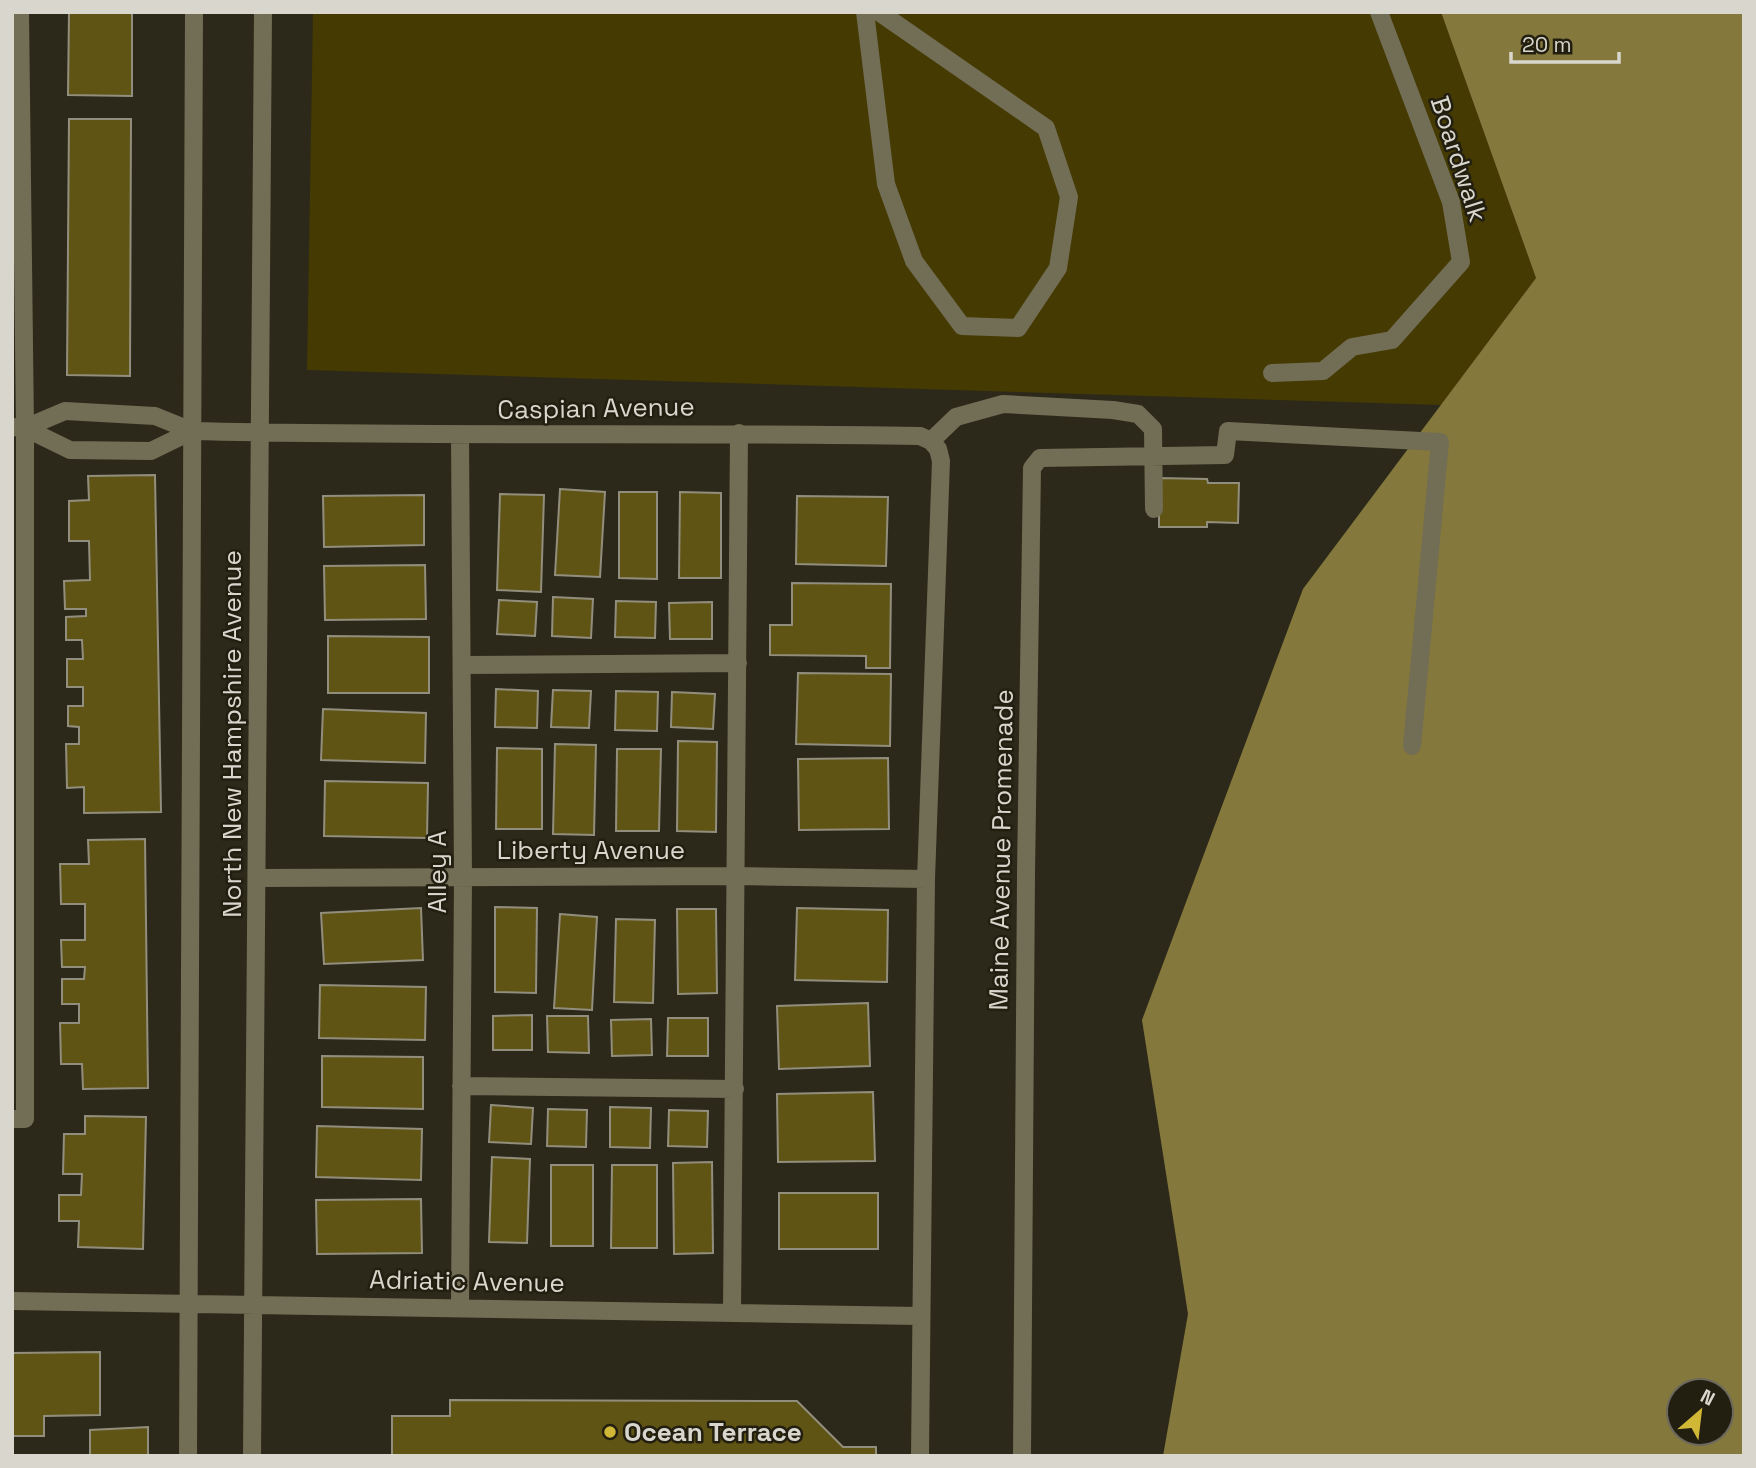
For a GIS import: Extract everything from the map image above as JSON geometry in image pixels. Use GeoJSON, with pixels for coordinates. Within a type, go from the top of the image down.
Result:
{"type":"FeatureCollection","features":[{"type":"Feature","properties":{"kind":"street"},"geometry":{"type":"LineString","coordinates":[[19,1119],[20,12]]}},
{"type":"Feature","properties":{"kind":"street","name":"North New Hampshire Avenue"},"geometry":{"type":"LineString","coordinates":[[188,1456],[194,12]]}},
{"type":"Feature","properties":{"kind":"street","name":"North New Hampshire Avenue"},"geometry":{"type":"LineString","coordinates":[[253,1456],[263,12]]}},
{"type":"Feature","properties":{"kind":"street"},"geometry":{"type":"LineString","coordinates":[[865,12],[886,184],[914,261],[962,326],[1017,328],[1058,268],[1069,197],[1046,128],[879,12]]}},
{"type":"Feature","properties":{"kind":"street","name":"Boardwalk"},"geometry":{"type":"LineString","coordinates":[[1272,373],[1323,370],[1352,347],[1392,340],[1461,262],[1451,202],[1380,12]]}},
{"type":"Feature","properties":{"kind":"street"},"geometry":{"type":"LineString","coordinates":[[920,1456],[926,879],[941,461],[938,449],[931,441],[956,417],[1003,404],[1099,409],[1138,414],[1153,429],[1154,509]]}},
{"type":"Feature","properties":{"kind":"street"},"geometry":{"type":"LineString","coordinates":[[18,428],[65,411],[155,416],[192,432]]}},
{"type":"Feature","properties":{"kind":"street"},"geometry":{"type":"LineString","coordinates":[[18,428],[69,450],[151,451],[192,432]]}},
{"type":"Feature","properties":{"kind":"street","name":"Maine Avenue Promenade"},"geometry":{"type":"LineString","coordinates":[[1022,1456],[1032,468],[1040,458],[1225,455],[1228,431],[1440,442],[1412,746]]}},
{"type":"Feature","properties":{"kind":"street","name":"Caspian Avenue"},"geometry":{"type":"LineString","coordinates":[[192,432],[460,436],[739,433],[920,436],[931,441]]}},
{"type":"Feature","properties":{"kind":"street"},"geometry":{"type":"LineString","coordinates":[[732,1312],[739,433]]}},
{"type":"Feature","properties":{"kind":"street","name":"Alley A"},"geometry":{"type":"LineString","coordinates":[[460,436],[463,877],[460,1307]]}},
{"type":"Feature","properties":{"kind":"street"},"geometry":{"type":"LineString","coordinates":[[462,665],[738,663]]}},
{"type":"Feature","properties":{"kind":"street","name":"Liberty Avenue"},"geometry":{"type":"LineString","coordinates":[[257,878],[737,876],[926,879]]}},
{"type":"Feature","properties":{"kind":"street"},"geometry":{"type":"LineString","coordinates":[[461,1086],[735,1089]]}},
{"type":"Feature","properties":{"kind":"street","name":"Adriatic Avenue"},"geometry":{"type":"LineString","coordinates":[[12,1301],[920,1316]]}},
{"type":"Feature","properties":{"kind":"shaded area"},"geometry":{"type":"Polygon","coordinates":[[[313,12],[1441,12],[1536,278],[1441,405],[307,370],[313,12]]]}},
{"type":"Feature","properties":{"kind":"shaded area"},"geometry":{"type":"Polygon","coordinates":[[[1441,12],[1744,12],[1744,1456],[1163,1456],[1188,1314],[1142,1020],[1303,589],[1536,278],[1441,12]]]}},
{"type":"Feature","properties":{"kind":"building"},"geometry":{"type":"Polygon","coordinates":[[[69,12],[132,12],[132,96],[68,95],[69,12]]]}},
{"type":"Feature","properties":{"kind":"building"},"geometry":{"type":"Polygon","coordinates":[[[69,119],[131,119],[130,376],[67,375],[69,119]]]}},
{"type":"Feature","properties":{"kind":"building"},"geometry":{"type":"Polygon","coordinates":[[[155,475],[161,812],[84,813],[84,787],[67,788],[66,744],[79,744],[79,727],[68,726],[68,706],[83,706],[83,687],[67,687],[67,659],[83,659],[82,640],[66,640],[66,617],[86,616],[86,609],[65,609],[64,581],[90,580],[89,541],[69,541],[69,501],[89,500],[88,476],[155,475]]]}},
{"type":"Feature","properties":{"kind":"building"},"geometry":{"type":"Polygon","coordinates":[[[1159,478],[1239,483],[1238,523],[1207,522],[1207,527],[1159,527],[1159,478]]]}},
{"type":"Feature","properties":{"kind":"building"},"geometry":{"type":"Polygon","coordinates":[[[560,489],[605,492],[600,577],[555,575],[560,489]]]}},
{"type":"Feature","properties":{"kind":"building"},"geometry":{"type":"Polygon","coordinates":[[[619,492],[657,492],[657,579],[619,578],[619,492]]]}},
{"type":"Feature","properties":{"kind":"building"},"geometry":{"type":"Polygon","coordinates":[[[680,492],[721,493],[721,578],[679,578],[680,492]]]}},
{"type":"Feature","properties":{"kind":"building"},"geometry":{"type":"Polygon","coordinates":[[[500,494],[544,495],[541,592],[497,590],[500,494]]]}},
{"type":"Feature","properties":{"kind":"building"},"geometry":{"type":"Polygon","coordinates":[[[424,495],[424,545],[324,547],[323,496],[424,495]]]}},
{"type":"Feature","properties":{"kind":"building"},"geometry":{"type":"Polygon","coordinates":[[[797,496],[888,497],[886,566],[796,564],[797,496]]]}},
{"type":"Feature","properties":{"kind":"building"},"geometry":{"type":"Polygon","coordinates":[[[425,565],[426,619],[325,620],[324,566],[425,565]]]}},
{"type":"Feature","properties":{"kind":"building"},"geometry":{"type":"Polygon","coordinates":[[[792,583],[891,584],[890,668],[866,668],[866,656],[770,655],[770,625],[792,625],[792,583]]]}},
{"type":"Feature","properties":{"kind":"building"},"geometry":{"type":"Polygon","coordinates":[[[553,597],[593,599],[591,638],[552,636],[553,597]]]}},
{"type":"Feature","properties":{"kind":"building"},"geometry":{"type":"Polygon","coordinates":[[[499,600],[537,602],[535,636],[497,634],[499,600]]]}},
{"type":"Feature","properties":{"kind":"building"},"geometry":{"type":"Polygon","coordinates":[[[616,601],[656,602],[655,638],[615,637],[616,601]]]}},
{"type":"Feature","properties":{"kind":"building"},"geometry":{"type":"Polygon","coordinates":[[[712,602],[712,639],[670,639],[669,603],[712,602]]]}},
{"type":"Feature","properties":{"kind":"building"},"geometry":{"type":"Polygon","coordinates":[[[328,636],[429,637],[429,693],[328,693],[328,636]]]}},
{"type":"Feature","properties":{"kind":"building"},"geometry":{"type":"Polygon","coordinates":[[[798,673],[891,674],[890,746],[796,744],[798,673]]]}},
{"type":"Feature","properties":{"kind":"building"},"geometry":{"type":"Polygon","coordinates":[[[496,689],[538,691],[537,728],[495,727],[496,689]]]}},
{"type":"Feature","properties":{"kind":"building"},"geometry":{"type":"Polygon","coordinates":[[[553,690],[591,691],[589,728],[551,727],[553,690]]]}},
{"type":"Feature","properties":{"kind":"building"},"geometry":{"type":"Polygon","coordinates":[[[616,691],[658,692],[657,731],[615,730],[616,691]]]}},
{"type":"Feature","properties":{"kind":"building"},"geometry":{"type":"Polygon","coordinates":[[[672,692],[715,694],[713,729],[671,727],[672,692]]]}},
{"type":"Feature","properties":{"kind":"building"},"geometry":{"type":"Polygon","coordinates":[[[323,709],[426,713],[425,763],[321,760],[323,709]]]}},
{"type":"Feature","properties":{"kind":"building"},"geometry":{"type":"Polygon","coordinates":[[[678,741],[717,742],[716,832],[677,831],[678,741]]]}},
{"type":"Feature","properties":{"kind":"building"},"geometry":{"type":"Polygon","coordinates":[[[555,744],[596,745],[594,835],[553,834],[555,744]]]}},
{"type":"Feature","properties":{"kind":"building"},"geometry":{"type":"Polygon","coordinates":[[[497,748],[542,749],[542,829],[496,829],[497,748]]]}},
{"type":"Feature","properties":{"kind":"building"},"geometry":{"type":"Polygon","coordinates":[[[617,749],[661,749],[659,831],[616,831],[617,749]]]}},
{"type":"Feature","properties":{"kind":"building"},"geometry":{"type":"Polygon","coordinates":[[[888,758],[889,829],[799,830],[798,759],[888,758]]]}},
{"type":"Feature","properties":{"kind":"building"},"geometry":{"type":"Polygon","coordinates":[[[325,781],[428,783],[427,838],[324,836],[325,781]]]}},
{"type":"Feature","properties":{"kind":"building"},"geometry":{"type":"Polygon","coordinates":[[[145,839],[148,1088],[83,1089],[82,1064],[61,1064],[60,1023],[79,1023],[79,1004],[62,1004],[62,979],[84,979],[85,967],[62,967],[61,940],[85,940],[85,904],[61,904],[60,864],[89,864],[88,840],[145,839]]]}},
{"type":"Feature","properties":{"kind":"building"},"geometry":{"type":"Polygon","coordinates":[[[495,907],[537,908],[536,993],[495,992],[495,907]]]}},
{"type":"Feature","properties":{"kind":"building"},"geometry":{"type":"Polygon","coordinates":[[[421,908],[423,960],[324,964],[321,913],[421,908]]]}},
{"type":"Feature","properties":{"kind":"building"},"geometry":{"type":"Polygon","coordinates":[[[797,908],[888,910],[887,982],[795,980],[797,908]]]}},
{"type":"Feature","properties":{"kind":"building"},"geometry":{"type":"Polygon","coordinates":[[[677,909],[716,909],[717,993],[678,994],[677,909]]]}},
{"type":"Feature","properties":{"kind":"building"},"geometry":{"type":"Polygon","coordinates":[[[560,914],[597,917],[592,1010],[554,1008],[560,914]]]}},
{"type":"Feature","properties":{"kind":"building"},"geometry":{"type":"Polygon","coordinates":[[[616,919],[655,920],[653,1003],[614,1002],[616,919]]]}},
{"type":"Feature","properties":{"kind":"building"},"geometry":{"type":"Polygon","coordinates":[[[320,985],[426,987],[425,1040],[319,1038],[320,985]]]}},
{"type":"Feature","properties":{"kind":"building"},"geometry":{"type":"Polygon","coordinates":[[[868,1003],[870,1066],[779,1069],[777,1006],[868,1003]]]}},
{"type":"Feature","properties":{"kind":"building"},"geometry":{"type":"Polygon","coordinates":[[[532,1015],[532,1050],[493,1050],[493,1016],[532,1015]]]}},
{"type":"Feature","properties":{"kind":"building"},"geometry":{"type":"Polygon","coordinates":[[[547,1016],[588,1016],[589,1053],[548,1052],[547,1016]]]}},
{"type":"Feature","properties":{"kind":"building"},"geometry":{"type":"Polygon","coordinates":[[[668,1018],[708,1018],[708,1056],[667,1056],[668,1018]]]}},
{"type":"Feature","properties":{"kind":"building"},"geometry":{"type":"Polygon","coordinates":[[[651,1019],[652,1055],[612,1056],[611,1020],[651,1019]]]}},
{"type":"Feature","properties":{"kind":"building"},"geometry":{"type":"Polygon","coordinates":[[[322,1056],[423,1057],[423,1109],[322,1107],[322,1056]]]}},
{"type":"Feature","properties":{"kind":"building"},"geometry":{"type":"Polygon","coordinates":[[[873,1092],[875,1161],[778,1162],[777,1094],[873,1092]]]}},
{"type":"Feature","properties":{"kind":"building"},"geometry":{"type":"Polygon","coordinates":[[[491,1105],[533,1108],[531,1144],[489,1142],[491,1105]]]}},
{"type":"Feature","properties":{"kind":"building"},"geometry":{"type":"Polygon","coordinates":[[[610,1107],[651,1108],[650,1148],[610,1147],[610,1107]]]}},
{"type":"Feature","properties":{"kind":"building"},"geometry":{"type":"Polygon","coordinates":[[[548,1109],[587,1110],[586,1147],[547,1146],[548,1109]]]}},
{"type":"Feature","properties":{"kind":"building"},"geometry":{"type":"Polygon","coordinates":[[[669,1110],[708,1111],[707,1147],[668,1146],[669,1110]]]}},
{"type":"Feature","properties":{"kind":"building"},"geometry":{"type":"Polygon","coordinates":[[[85,1116],[146,1117],[143,1249],[78,1247],[79,1221],[59,1221],[59,1195],[81,1195],[82,1174],[63,1174],[64,1134],[85,1134],[85,1116]]]}},
{"type":"Feature","properties":{"kind":"building"},"geometry":{"type":"Polygon","coordinates":[[[317,1126],[422,1129],[421,1180],[316,1177],[317,1126]]]}},
{"type":"Feature","properties":{"kind":"building"},"geometry":{"type":"Polygon","coordinates":[[[492,1157],[530,1159],[527,1243],[489,1242],[492,1157]]]}},
{"type":"Feature","properties":{"kind":"building"},"geometry":{"type":"Polygon","coordinates":[[[712,1162],[713,1253],[674,1254],[673,1163],[712,1162]]]}},
{"type":"Feature","properties":{"kind":"building"},"geometry":{"type":"Polygon","coordinates":[[[551,1165],[593,1165],[593,1246],[551,1246],[551,1165]]]}},
{"type":"Feature","properties":{"kind":"building"},"geometry":{"type":"Polygon","coordinates":[[[612,1165],[657,1165],[657,1248],[611,1248],[612,1165]]]}},
{"type":"Feature","properties":{"kind":"building"},"geometry":{"type":"Polygon","coordinates":[[[779,1193],[878,1193],[878,1249],[779,1249],[779,1193]]]}},
{"type":"Feature","properties":{"kind":"building"},"geometry":{"type":"Polygon","coordinates":[[[421,1199],[422,1253],[317,1254],[316,1200],[421,1199]]]}},
{"type":"Feature","properties":{"kind":"building"},"geometry":{"type":"Polygon","coordinates":[[[100,1352],[100,1415],[44,1416],[44,1436],[12,1436],[12,1353],[100,1352]]]}},
{"type":"Feature","properties":{"kind":"building","name":"Ocean Terrace"},"geometry":{"type":"Polygon","coordinates":[[[450,1400],[797,1401],[843,1447],[876,1447],[876,1456],[392,1456],[392,1416],[450,1416],[450,1400]]]}},
{"type":"Feature","properties":{"kind":"building"},"geometry":{"type":"Polygon","coordinates":[[[148,1427],[148,1456],[90,1456],[90,1430],[148,1427]]]}},
{"type":"Feature","properties":{"kind":"place","name":"Ocean Terrace"},"geometry":{"type":"Point","coordinates":[610,1432]}}]}
